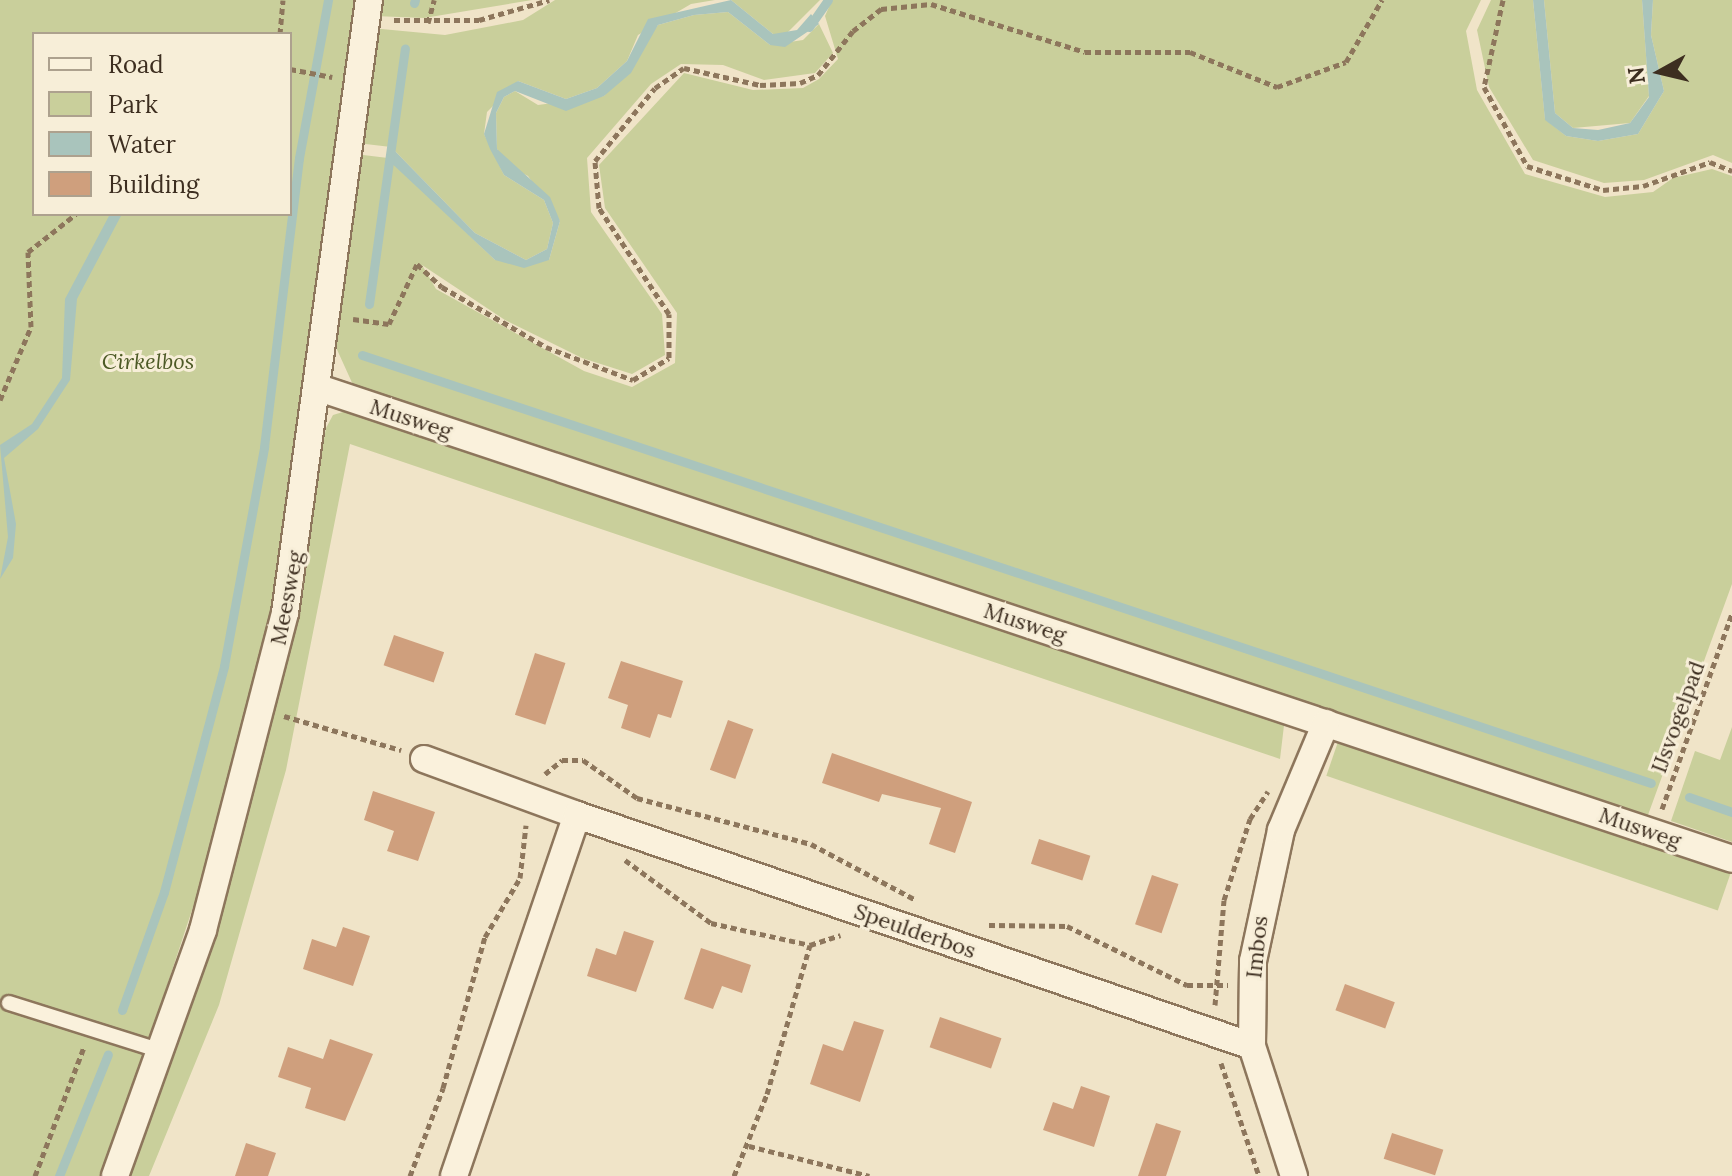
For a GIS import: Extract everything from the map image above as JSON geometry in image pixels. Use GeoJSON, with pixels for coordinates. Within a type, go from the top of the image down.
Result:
{"type":"FeatureCollection","features":[{"type":"Feature","properties":{"kind":"street","name":"Meesweg"},"geometry":{"type":"LineString","coordinates":[[115,1176],[203,930],[263,708],[302,520],[325,314],[369,0]]}},
{"type":"Feature","properties":{"kind":"street","name":"Musweg"},"geometry":{"type":"LineString","coordinates":[[319,388],[1732,859]]}},
{"type":"Feature","properties":{"kind":"street","name":"Imbos"},"geometry":{"type":"LineString","coordinates":[[1294,1176],[1252,1046],[1253,983],[1263,895],[1293,793],[1326,723]]}},
{"type":"Feature","properties":{"kind":"street","name":"Speulderbos"},"geometry":{"type":"LineString","coordinates":[[424,759],[525,797],[1252,1046]]}},
{"type":"Feature","properties":{"kind":"street"},"geometry":{"type":"LineString","coordinates":[[454,1176],[577,815]]}},
{"type":"Feature","properties":{"kind":"lane"},"geometry":{"type":"LineString","coordinates":[[9,1003],[158,1050]]}},
{"type":"Feature","properties":{"kind":"path"},"geometry":{"type":"LineString","coordinates":[[280,32],[283,0]]}},
{"type":"Feature","properties":{"kind":"path"},"geometry":{"type":"LineString","coordinates":[[434,0],[428,23],[479,20],[549,0]]}},
{"type":"Feature","properties":{"kind":"path"},"geometry":{"type":"LineString","coordinates":[[325,314],[389,324],[417,264],[442,287],[546,347],[633,380],[669,358],[669,314],[599,208],[595,161],[655,88],[684,68],[760,85],[800,83],[818,75],[853,31],[881,9],[931,4],[1085,52],[1190,52],[1277,87],[1346,62],[1382,0]]}},
{"type":"Feature","properties":{"kind":"path"},"geometry":{"type":"LineString","coordinates":[[1503,0],[1484,87],[1527,166],[1603,190],[1643,186],[1710,162],[1732,171]]}},
{"type":"Feature","properties":{"kind":"path"},"geometry":{"type":"LineString","coordinates":[[293,70],[328,76]]}},
{"type":"Feature","properties":{"kind":"path"},"geometry":{"type":"LineString","coordinates":[[0,400],[31,327],[28,252],[73,216]]}},
{"type":"Feature","properties":{"kind":"path","name":"IJsvogelpad"},"geometry":{"type":"LineString","coordinates":[[1654,833],[1732,613]]}},
{"type":"Feature","properties":{"kind":"path"},"geometry":{"type":"LineString","coordinates":[[263,708],[424,759]]}},
{"type":"Feature","properties":{"kind":"path"},"geometry":{"type":"LineString","coordinates":[[410,1176],[443,1088],[485,937],[520,878],[525,797],[553,765],[583,760],[647,802],[811,844],[929,909]]}},
{"type":"Feature","properties":{"kind":"path"},"geometry":{"type":"LineString","coordinates":[[978,925],[1067,926],[1187,985],[1253,983]]}},
{"type":"Feature","properties":{"kind":"path"},"geometry":{"type":"LineString","coordinates":[[734,1176],[749,1146],[810,945]]}},
{"type":"Feature","properties":{"kind":"path"},"geometry":{"type":"LineString","coordinates":[[35,1176],[90,1031]]}},
{"type":"Feature","properties":{"kind":"path"},"geometry":{"type":"LineString","coordinates":[[749,1146],[869,1176]]}},
{"type":"Feature","properties":{"kind":"green space","name":"Cirkelbos"},"geometry":{"type":"Polygon","coordinates":[[[0,0],[360,0],[287,538],[240,765],[104,1176],[0,1176],[0,0]]]}},
{"type":"Feature","properties":{"kind":"green space"},"geometry":{"type":"Polygon","coordinates":[[[378,0],[532,0],[424,18],[374,16],[378,0]]]}},
{"type":"Feature","properties":{"kind":"green space"},"geometry":{"type":"Polygon","coordinates":[[[555,0],[715,0],[691,4],[638,35],[627,61],[597,88],[566,99],[518,81],[487,112],[484,134],[504,175],[544,200],[553,223],[547,249],[526,260],[475,233],[391,147],[357,143],[371,28],[445,35],[523,20],[555,0]]]}},
{"type":"Feature","properties":{"kind":"green space"},"geometry":{"type":"Polygon","coordinates":[[[731,0],[820,0],[785,35],[773,34],[731,0]]]}},
{"type":"Feature","properties":{"kind":"green space"},"geometry":{"type":"Polygon","coordinates":[[[832,0],[1481,0],[1466,31],[1477,90],[1525,174],[1605,197],[1653,192],[1673,178],[1712,169],[1732,176],[1732,584],[1648,815],[354,387],[334,343],[355,154],[388,158],[495,260],[549,260],[560,221],[528,176],[506,165],[497,149],[496,113],[504,97],[515,91],[538,105],[604,96],[658,25],[694,15],[728,12],[770,45],[803,40],[819,24],[833,53],[815,73],[764,80],[723,65],[681,64],[651,84],[587,158],[591,212],[662,314],[665,355],[632,374],[582,358],[505,320],[422,265],[436,289],[584,371],[632,387],[675,363],[677,313],[605,208],[599,165],[684,73],[753,90],[803,88],[819,79],[838,59],[825,16],[832,0]]]}},
{"type":"Feature","properties":{"kind":"green space"},"geometry":{"type":"Polygon","coordinates":[[[1491,0],[1533,0],[1545,119],[1566,136],[1598,141],[1638,134],[1664,91],[1651,35],[1653,0],[1732,0],[1732,163],[1713,155],[1644,180],[1604,183],[1533,160],[1489,87],[1477,30],[1491,0]]]}},
{"type":"Feature","properties":{"kind":"green space"},"geometry":{"type":"Polygon","coordinates":[[[1544,0],[1642,0],[1649,96],[1630,123],[1573,128],[1555,113],[1544,0]]]}},
{"type":"Feature","properties":{"kind":"green space"},"geometry":{"type":"Polygon","coordinates":[[[353,409],[1285,717],[1280,759],[350,444],[286,770],[219,1005],[149,1176],[118,1176],[291,618],[326,428],[333,415],[353,409]]]}},
{"type":"Feature","properties":{"kind":"green space"},"geometry":{"type":"Polygon","coordinates":[[[1732,727],[1732,842],[1671,821],[1695,751],[1720,760],[1732,727]]]}},
{"type":"Feature","properties":{"kind":"green space"},"geometry":{"type":"Polygon","coordinates":[[[1340,736],[1731,871],[1718,910],[1326,776],[1340,736]]]}},
{"type":"Feature","properties":{"kind":"water"},"geometry":{"type":"Polygon","coordinates":[[[731,0],[773,34],[797,30],[811,14],[819,24],[785,47],[770,45],[728,12],[694,15],[658,25],[631,73],[604,96],[566,111],[515,91],[504,97],[496,113],[497,149],[550,197],[560,221],[549,260],[524,268],[495,260],[386,158],[391,147],[475,233],[526,260],[547,249],[553,223],[544,200],[504,175],[490,149],[484,134],[497,92],[518,81],[566,99],[597,88],[627,61],[648,19],[731,0]]]}},
{"type":"Feature","properties":{"kind":"water"},"geometry":{"type":"Polygon","coordinates":[[[1533,0],[1544,0],[1555,113],[1573,128],[1598,130],[1630,123],[1649,97],[1642,0],[1653,0],[1651,35],[1664,91],[1638,134],[1598,141],[1566,136],[1545,120],[1533,0]]]}},
{"type":"Feature","properties":{"kind":"water"},"geometry":{"type":"Polygon","coordinates":[[[109,216],[121,216],[77,299],[70,380],[38,429],[4,458],[16,524],[13,558],[0,579],[8,537],[0,445],[32,424],[62,378],[65,299],[109,216]]]}},
{"type":"Feature","properties":{"kind":"building"},"geometry":{"type":"Polygon","coordinates":[[[394,635],[444,652],[434,683],[384,665],[394,635]]]}},
{"type":"Feature","properties":{"kind":"building"},"geometry":{"type":"Polygon","coordinates":[[[535,653],[565,663],[545,725],[515,715],[535,653]]]}},
{"type":"Feature","properties":{"kind":"building"},"geometry":{"type":"Polygon","coordinates":[[[621,661],[683,681],[671,718],[658,714],[650,738],[621,728],[628,705],[608,698],[621,661]]]}},
{"type":"Feature","properties":{"kind":"building"},"geometry":{"type":"Polygon","coordinates":[[[728,720],[753,729],[735,779],[710,770],[728,720]]]}},
{"type":"Feature","properties":{"kind":"building"},"geometry":{"type":"Polygon","coordinates":[[[832,753],[972,802],[955,853],[929,844],[941,808],[882,794],[879,802],[822,783],[832,753]]]}},
{"type":"Feature","properties":{"kind":"building"},"geometry":{"type":"Polygon","coordinates":[[[373,791],[435,812],[418,861],[387,851],[394,831],[364,820],[373,791]]]}},
{"type":"Feature","properties":{"kind":"building"},"geometry":{"type":"Polygon","coordinates":[[[1039,839],[1090,856],[1082,880],[1031,864],[1039,839]]]}},
{"type":"Feature","properties":{"kind":"building"},"geometry":{"type":"Polygon","coordinates":[[[1152,875],[1178,884],[1162,933],[1135,924],[1152,875]]]}},
{"type":"Feature","properties":{"kind":"building"},"geometry":{"type":"Polygon","coordinates":[[[343,927],[370,936],[353,986],[303,969],[312,939],[336,947],[343,927]]]}},
{"type":"Feature","properties":{"kind":"building"},"geometry":{"type":"Polygon","coordinates":[[[624,931],[654,941],[636,992],[587,976],[596,948],[616,955],[624,931]]]}},
{"type":"Feature","properties":{"kind":"building"},"geometry":{"type":"Polygon","coordinates":[[[701,948],[751,965],[742,993],[722,986],[713,1009],[684,999],[701,948]]]}},
{"type":"Feature","properties":{"kind":"building"},"geometry":{"type":"Polygon","coordinates":[[[1345,984],[1395,1002],[1385,1028],[1335,1010],[1345,984]]]}},
{"type":"Feature","properties":{"kind":"building"},"geometry":{"type":"Polygon","coordinates":[[[940,1017],[1001,1038],[991,1068],[930,1047],[940,1017]]]}},
{"type":"Feature","properties":{"kind":"building"},"geometry":{"type":"Polygon","coordinates":[[[854,1021],[884,1030],[860,1102],[810,1084],[823,1044],[843,1051],[854,1021]]]}},
{"type":"Feature","properties":{"kind":"building"},"geometry":{"type":"Polygon","coordinates":[[[330,1039],[373,1054],[345,1121],[305,1108],[311,1088],[278,1077],[288,1047],[323,1059],[330,1039]]]}},
{"type":"Feature","properties":{"kind":"building"},"geometry":{"type":"Polygon","coordinates":[[[1081,1086],[1110,1096],[1094,1147],[1043,1130],[1053,1102],[1073,1109],[1081,1086]]]}},
{"type":"Feature","properties":{"kind":"building"},"geometry":{"type":"Polygon","coordinates":[[[1156,1123],[1181,1131],[1166,1176],[1138,1176],[1156,1123]]]}},
{"type":"Feature","properties":{"kind":"building"},"geometry":{"type":"Polygon","coordinates":[[[1392,1133],[1443,1150],[1435,1175],[1384,1159],[1392,1133]]]}},
{"type":"Feature","properties":{"kind":"building"},"geometry":{"type":"Polygon","coordinates":[[[246,1143],[276,1153],[268,1176],[235,1176],[246,1143]]]}},
{"type":"Feature","properties":{"kind":"waterway"},"geometry":{"type":"LineString","coordinates":[[292,216],[299,158],[328,0]]}},
{"type":"Feature","properties":{"kind":"waterway"},"geometry":{"type":"LineString","coordinates":[[809,27],[828,0]]}},
{"type":"Feature","properties":{"kind":"waterway"},"geometry":{"type":"LineString","coordinates":[[369,304],[405,49]]}},
{"type":"Feature","properties":{"kind":"waterway"},"geometry":{"type":"LineString","coordinates":[[122,1010],[164,892],[224,666],[264,447],[292,216]]}},
{"type":"Feature","properties":{"kind":"waterway"},"geometry":{"type":"LineString","coordinates":[[362,355],[1651,783]]}},
{"type":"Feature","properties":{"kind":"waterway"},"geometry":{"type":"LineString","coordinates":[[1689,797],[1732,812]]}},
{"type":"Feature","properties":{"kind":"waterway"},"geometry":{"type":"LineString","coordinates":[[59,1176],[108,1054]]}}]}
